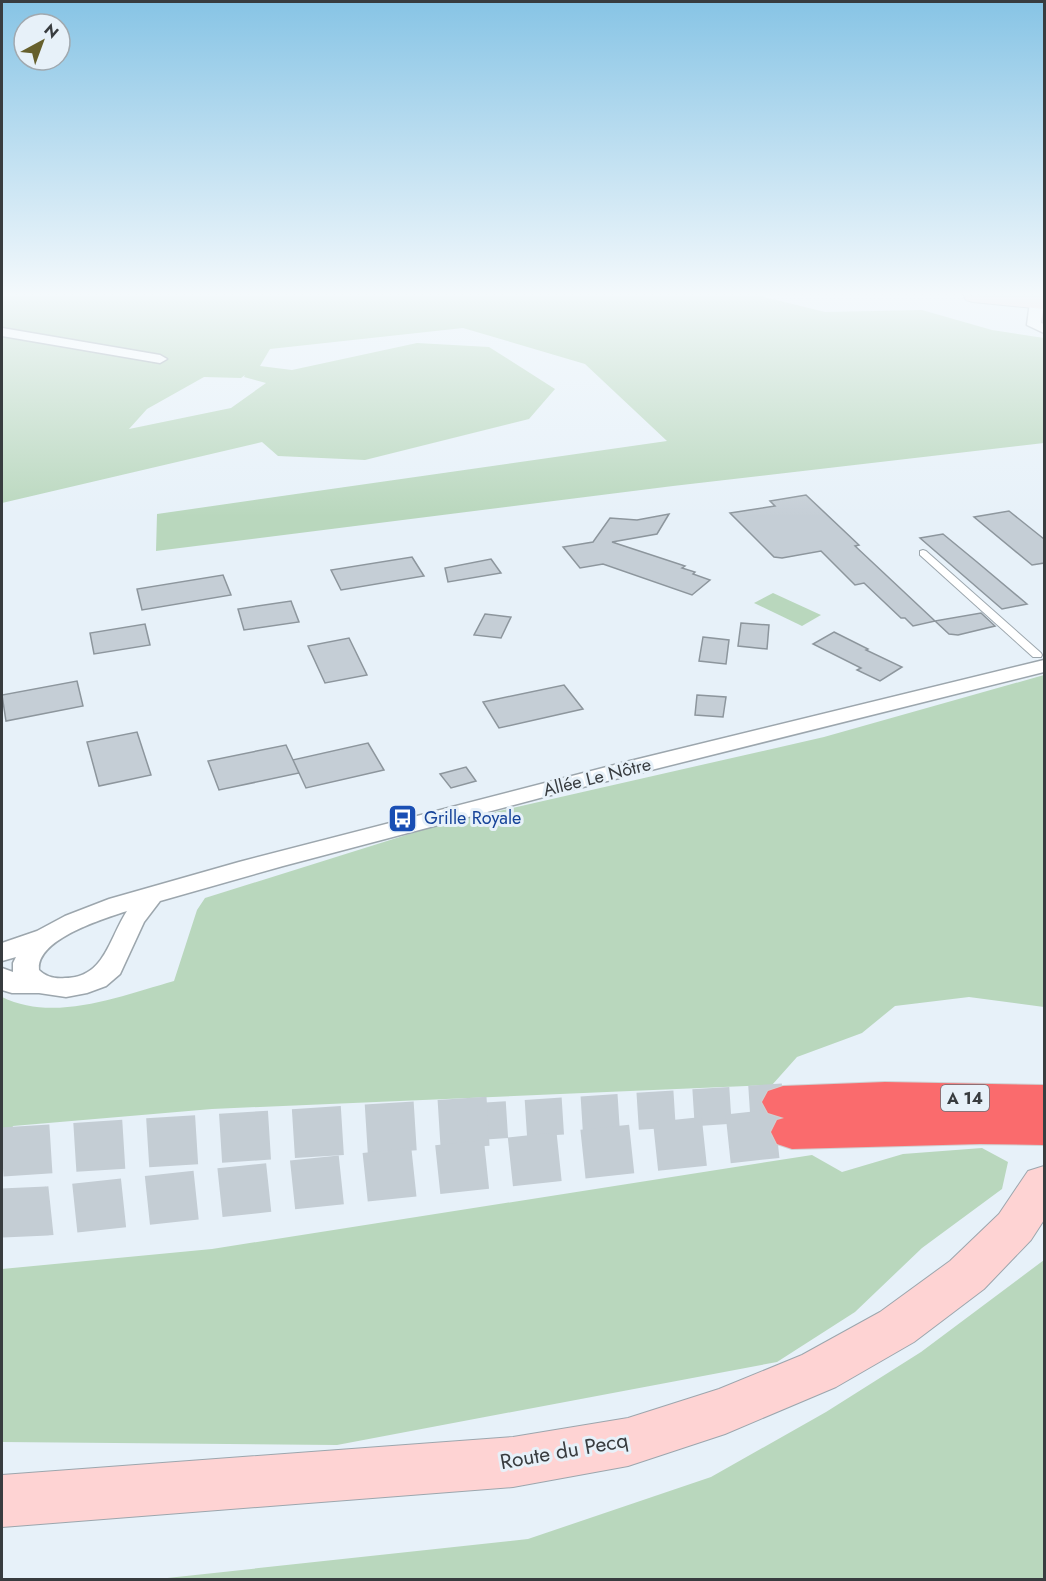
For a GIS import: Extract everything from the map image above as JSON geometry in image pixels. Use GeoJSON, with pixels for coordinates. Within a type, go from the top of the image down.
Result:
{"type":"FeatureCollection","features":[{"type":"Feature","properties":{"kind":"highway","name":"A 14"},"geometry":{"type":"LineString","coordinates":[[788,1117],[889,1113],[1044,1101]]}},
{"type":"Feature","properties":{"kind":"highway","name":"A 14"},"geometry":{"type":"LineString","coordinates":[[889,1113],[1044,1129]]}},
{"type":"Feature","properties":{"kind":"main road","name":"Route du Pecq"},"geometry":{"type":"LineString","coordinates":[[2,1501],[513,1462],[628,1442],[725,1411],[798,1380],[819,1371],[897,1327],[967,1275],[1015,1227],[1044,1184]]}},
{"type":"Feature","properties":{"kind":"street","name":"Allée Le Nôtre"},"geometry":{"type":"LineString","coordinates":[[38,984],[31,978],[26,961],[37,944],[46,936],[105,910],[458,811],[1041,660]]}},
{"type":"Feature","properties":{"kind":"street"},"geometry":{"type":"LineString","coordinates":[[2,977],[12,984],[38,984],[51,988],[83,986],[109,971],[117,960],[131,924],[152,895]]}},
{"type":"Feature","properties":{"kind":"street"},"geometry":{"type":"LineString","coordinates":[[2,952],[46,936]]}},
{"type":"Feature","properties":{"kind":"lane"},"geometry":{"type":"LineString","coordinates":[[923,553],[1041,660]]}},
{"type":"Feature","properties":{"kind":"green space"},"geometry":{"type":"Polygon","coordinates":[[[2,370],[525,370],[555,389],[529,419],[365,460],[278,456],[262,442],[2,503],[2,370]],[[245,375],[241,378],[204,377],[147,409],[129,429],[231,408],[266,383],[244,377],[245,375]]]}},
{"type":"Feature","properties":{"kind":"green space"},"geometry":{"type":"Polygon","coordinates":[[[591,370],[1044,370],[1044,443],[673,486],[156,551],[157,514],[667,441],[591,370]]]}},
{"type":"Feature","properties":{"kind":"green space"},"geometry":{"type":"Polygon","coordinates":[[[773,593],[821,615],[802,626],[754,603],[773,593]]]}},
{"type":"Feature","properties":{"kind":"green space"},"geometry":{"type":"Polygon","coordinates":[[[1044,675],[1044,1007],[969,997],[895,1006],[862,1033],[797,1057],[772,1085],[212,1109],[13,1126],[2,1157],[2,997],[43,1008],[65,1007],[110,1000],[174,981],[197,910],[205,898],[438,825],[824,737],[1044,675]]]}},
{"type":"Feature","properties":{"kind":"green space"},"geometry":{"type":"Polygon","coordinates":[[[982,1148],[1008,1162],[1002,1189],[922,1248],[855,1312],[777,1362],[337,1445],[2,1442],[2,1269],[212,1249],[812,1155],[842,1172],[903,1154],[982,1148]]]}},
{"type":"Feature","properties":{"kind":"green space"},"geometry":{"type":"Polygon","coordinates":[[[1044,1260],[1044,1579],[158,1579],[528,1539],[711,1477],[826,1412],[921,1352],[1044,1260]]]}},
{"type":"Feature","properties":{"kind":"building"},"geometry":{"type":"Polygon","coordinates":[[[806,495],[859,545],[855,546],[935,621],[913,626],[905,618],[901,618],[864,583],[855,585],[821,551],[782,558],[774,557],[730,513],[775,506],[770,501],[806,495]]]}},
{"type":"Feature","properties":{"kind":"building"},"geometry":{"type":"Polygon","coordinates":[[[1009,511],[1044,539],[1044,563],[1032,565],[974,517],[1009,511]]]}},
{"type":"Feature","properties":{"kind":"building"},"geometry":{"type":"Polygon","coordinates":[[[669,514],[657,534],[612,542],[685,566],[682,568],[710,580],[692,595],[603,564],[580,568],[563,547],[593,542],[610,518],[637,520],[669,514]]]}},
{"type":"Feature","properties":{"kind":"building"},"geometry":{"type":"Polygon","coordinates":[[[943,534],[1027,604],[1002,609],[920,538],[943,534]]]}},
{"type":"Feature","properties":{"kind":"building"},"geometry":{"type":"Polygon","coordinates":[[[412,557],[424,576],[341,590],[331,570],[412,557]]]}},
{"type":"Feature","properties":{"kind":"building"},"geometry":{"type":"Polygon","coordinates":[[[491,559],[501,573],[448,582],[445,568],[491,559]]]}},
{"type":"Feature","properties":{"kind":"building"},"geometry":{"type":"Polygon","coordinates":[[[223,575],[231,595],[142,610],[137,589],[223,575]]]}},
{"type":"Feature","properties":{"kind":"building"},"geometry":{"type":"Polygon","coordinates":[[[291,601],[299,622],[244,630],[238,609],[291,601]]]}},
{"type":"Feature","properties":{"kind":"building"},"geometry":{"type":"Polygon","coordinates":[[[981,613],[995,626],[958,635],[949,634],[935,621],[981,613]]]}},
{"type":"Feature","properties":{"kind":"building"},"geometry":{"type":"Polygon","coordinates":[[[485,614],[511,617],[501,638],[474,635],[485,614]]]}},
{"type":"Feature","properties":{"kind":"building"},"geometry":{"type":"Polygon","coordinates":[[[741,623],[769,625],[767,649],[738,646],[741,623]]]}},
{"type":"Feature","properties":{"kind":"building"},"geometry":{"type":"Polygon","coordinates":[[[145,624],[150,645],[94,654],[90,633],[145,624]]]}},
{"type":"Feature","properties":{"kind":"building"},"geometry":{"type":"Polygon","coordinates":[[[834,632],[902,667],[880,681],[857,670],[861,668],[813,644],[834,632]]]}},
{"type":"Feature","properties":{"kind":"building"},"geometry":{"type":"Polygon","coordinates":[[[703,637],[729,640],[726,664],[699,661],[703,637]]]}},
{"type":"Feature","properties":{"kind":"building"},"geometry":{"type":"Polygon","coordinates":[[[349,638],[367,675],[325,683],[308,646],[349,638]]]}},
{"type":"Feature","properties":{"kind":"building"},"geometry":{"type":"Polygon","coordinates":[[[77,681],[83,706],[6,721],[2,695],[77,681]]]}},
{"type":"Feature","properties":{"kind":"building"},"geometry":{"type":"Polygon","coordinates":[[[564,685],[583,709],[499,728],[483,702],[564,685]]]}},
{"type":"Feature","properties":{"kind":"building"},"geometry":{"type":"Polygon","coordinates":[[[697,695],[726,697],[723,717],[695,715],[697,695]]]}},
{"type":"Feature","properties":{"kind":"building"},"geometry":{"type":"Polygon","coordinates":[[[137,732],[151,775],[99,786],[87,742],[137,732]]]}},
{"type":"Feature","properties":{"kind":"building"},"geometry":{"type":"Polygon","coordinates":[[[368,743],[384,770],[306,788],[293,760],[368,743]]]}},
{"type":"Feature","properties":{"kind":"building"},"geometry":{"type":"Polygon","coordinates":[[[286,745],[299,773],[219,790],[208,761],[286,745]]]}},
{"type":"Feature","properties":{"kind":"building"},"geometry":{"type":"Polygon","coordinates":[[[466,767],[476,781],[451,788],[440,774],[466,767]]]}},
{"type":"Feature","properties":{"kind":"tunnel"},"geometry":{"type":"LineString","coordinates":[[470,1122],[783,1102]]}},
{"type":"Feature","properties":{"kind":"tunnel"},"geometry":{"type":"LineString","coordinates":[[2,1152],[493,1121]]}},
{"type":"Feature","properties":{"kind":"tunnel"},"geometry":{"type":"LineString","coordinates":[[2,1213],[47,1211],[792,1132]]}},
{"type":"Feature","properties":{"kind":"place","name":"Grille Royale"},"geometry":{"type":"Point","coordinates":[403,818]}}]}
